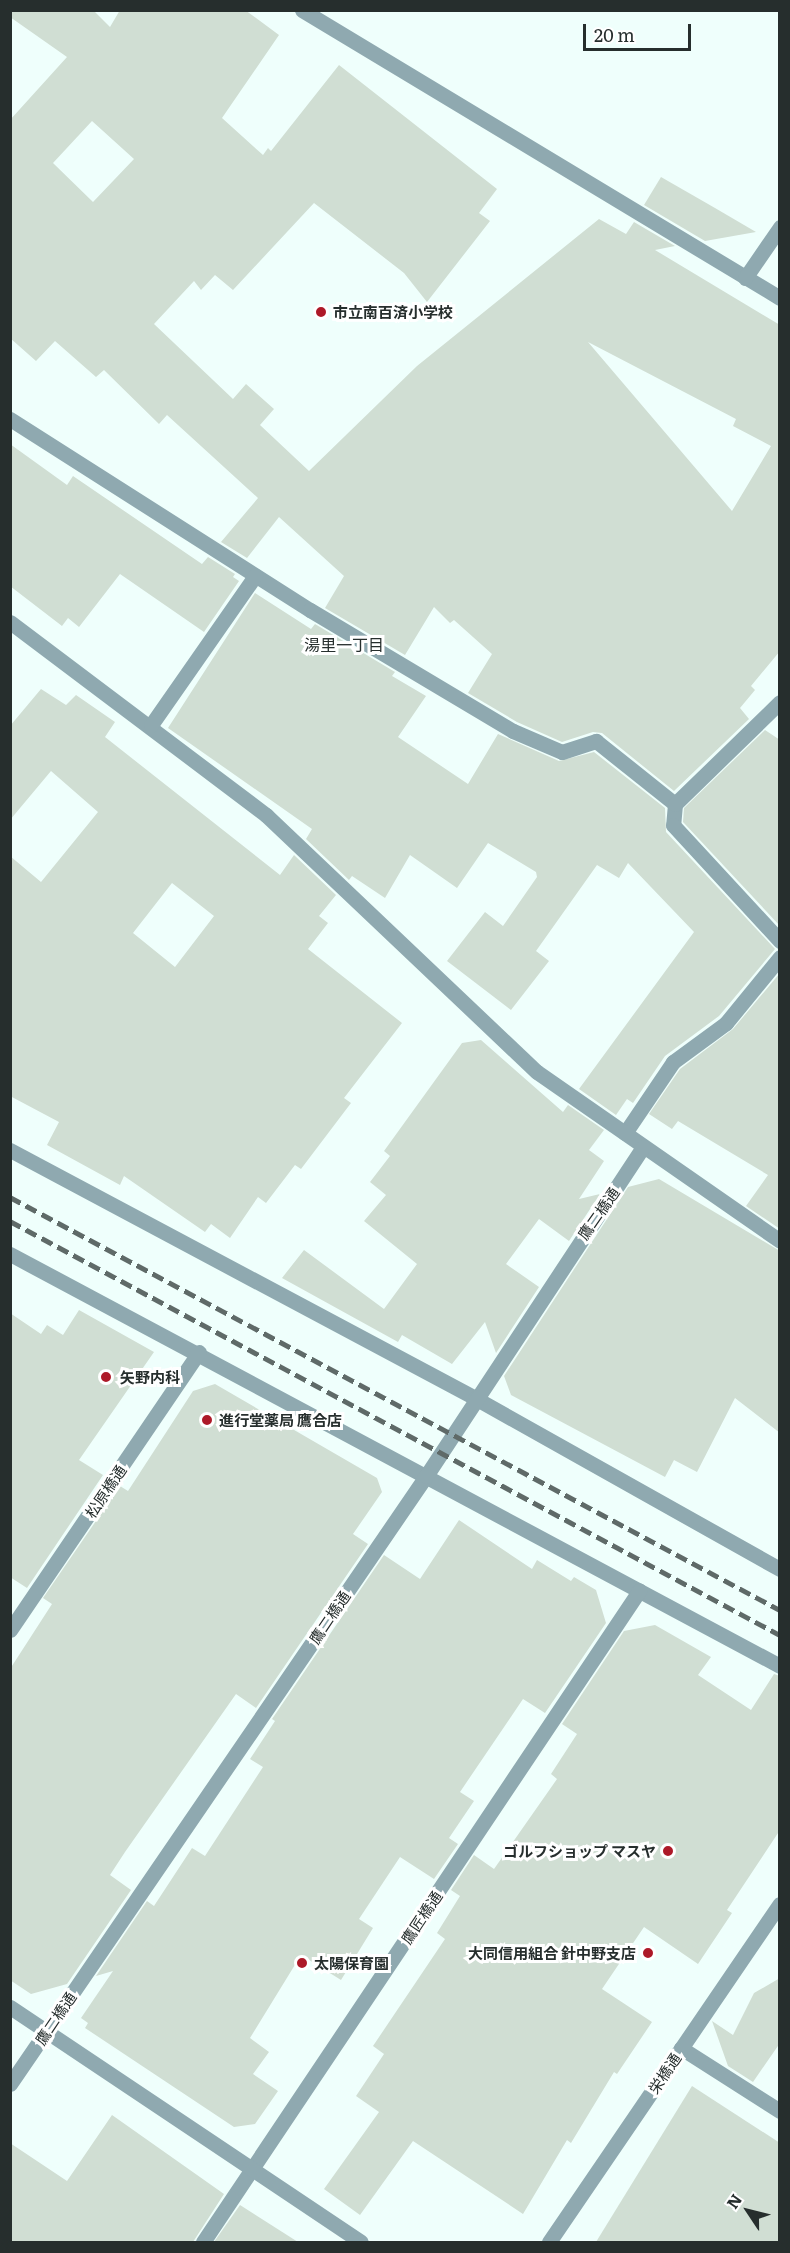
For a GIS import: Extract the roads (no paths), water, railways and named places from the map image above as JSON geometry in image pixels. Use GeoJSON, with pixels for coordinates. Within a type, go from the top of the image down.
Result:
{"type":"FeatureCollection","features":[{"type":"Feature","properties":{"kind":"street"},"geometry":{"type":"LineString","coordinates":[[302,10],[780,298]]}},
{"type":"Feature","properties":{"kind":"street"},"geometry":{"type":"LineString","coordinates":[[745,278],[780,227]]}},
{"type":"Feature","properties":{"kind":"street"},"geometry":{"type":"LineString","coordinates":[[10,419],[255,576],[513,731],[562,752],[596,741],[675,804]]}},
{"type":"Feature","properties":{"kind":"street"},"geometry":{"type":"LineString","coordinates":[[151,725],[255,576]]}},
{"type":"Feature","properties":{"kind":"street"},"geometry":{"type":"LineString","coordinates":[[10,622],[151,725],[266,815],[537,1072],[643,1148],[780,1241]]}},
{"type":"Feature","properties":{"kind":"street"},"geometry":{"type":"LineString","coordinates":[[780,702],[675,804],[673,825],[780,941]]}},
{"type":"Feature","properties":{"kind":"street"},"geometry":{"type":"LineString","coordinates":[[625,1133],[673,1062],[726,1023],[780,957]]}},
{"type":"Feature","properties":{"kind":"street","name":"鷹二橋通"},"geometry":{"type":"LineString","coordinates":[[10,2084],[426,1476],[475,1398],[643,1148]]}},
{"type":"Feature","properties":{"kind":"street"},"geometry":{"type":"LineString","coordinates":[[10,1150],[475,1398],[780,1569]]}},
{"type":"Feature","properties":{"kind":"street"},"geometry":{"type":"LineString","coordinates":[[10,1254],[199,1352],[780,1666]]}},
{"type":"Feature","properties":{"kind":"street","name":"松原橋通"},"geometry":{"type":"LineString","coordinates":[[10,1630],[199,1352]]}},
{"type":"Feature","properties":{"kind":"street","name":"鷹匠橋通"},"geometry":{"type":"LineString","coordinates":[[203,2242],[639,1591]]}},
{"type":"Feature","properties":{"kind":"street","name":"栄橋通"},"geometry":{"type":"LineString","coordinates":[[549,2242],[780,1904]]}},
{"type":"Feature","properties":{"kind":"street"},"geometry":{"type":"LineString","coordinates":[[10,2007],[254,2168],[361,2242]]}},
{"type":"Feature","properties":{"kind":"street"},"geometry":{"type":"LineString","coordinates":[[681,2048],[780,2111]]}},
{"type":"Feature","properties":{"kind":"railway"},"geometry":{"type":"LineString","coordinates":[[10,1197],[780,1610]]}},
{"type":"Feature","properties":{"kind":"railway"},"geometry":{"type":"LineString","coordinates":[[10,1221],[780,1635]]}},
{"type":"Feature","properties":{"kind":"place","name":"市立南百済小学校"},"geometry":{"type":"Point","coordinates":[321,312]}},
{"type":"Feature","properties":{"kind":"place","name":"矢野内科"},"geometry":{"type":"Point","coordinates":[106,1377]}},
{"type":"Feature","properties":{"kind":"place","name":"進行堂薬局 鷹合店"},"geometry":{"type":"Point","coordinates":[207,1420]}},
{"type":"Feature","properties":{"kind":"place","name":"ゴルフショップ マスヤ"},"geometry":{"type":"Point","coordinates":[668,1851]}},
{"type":"Feature","properties":{"kind":"place","name":"大同信用組合 針中野支店"},"geometry":{"type":"Point","coordinates":[648,1953]}},
{"type":"Feature","properties":{"kind":"place","name":"太陽保育園"},"geometry":{"type":"Point","coordinates":[302,1963]}},
{"type":"Feature","properties":{"kind":"district","name":"湯里一丁目"},"geometry":{"type":"Point","coordinates":[344,644]}}]}
